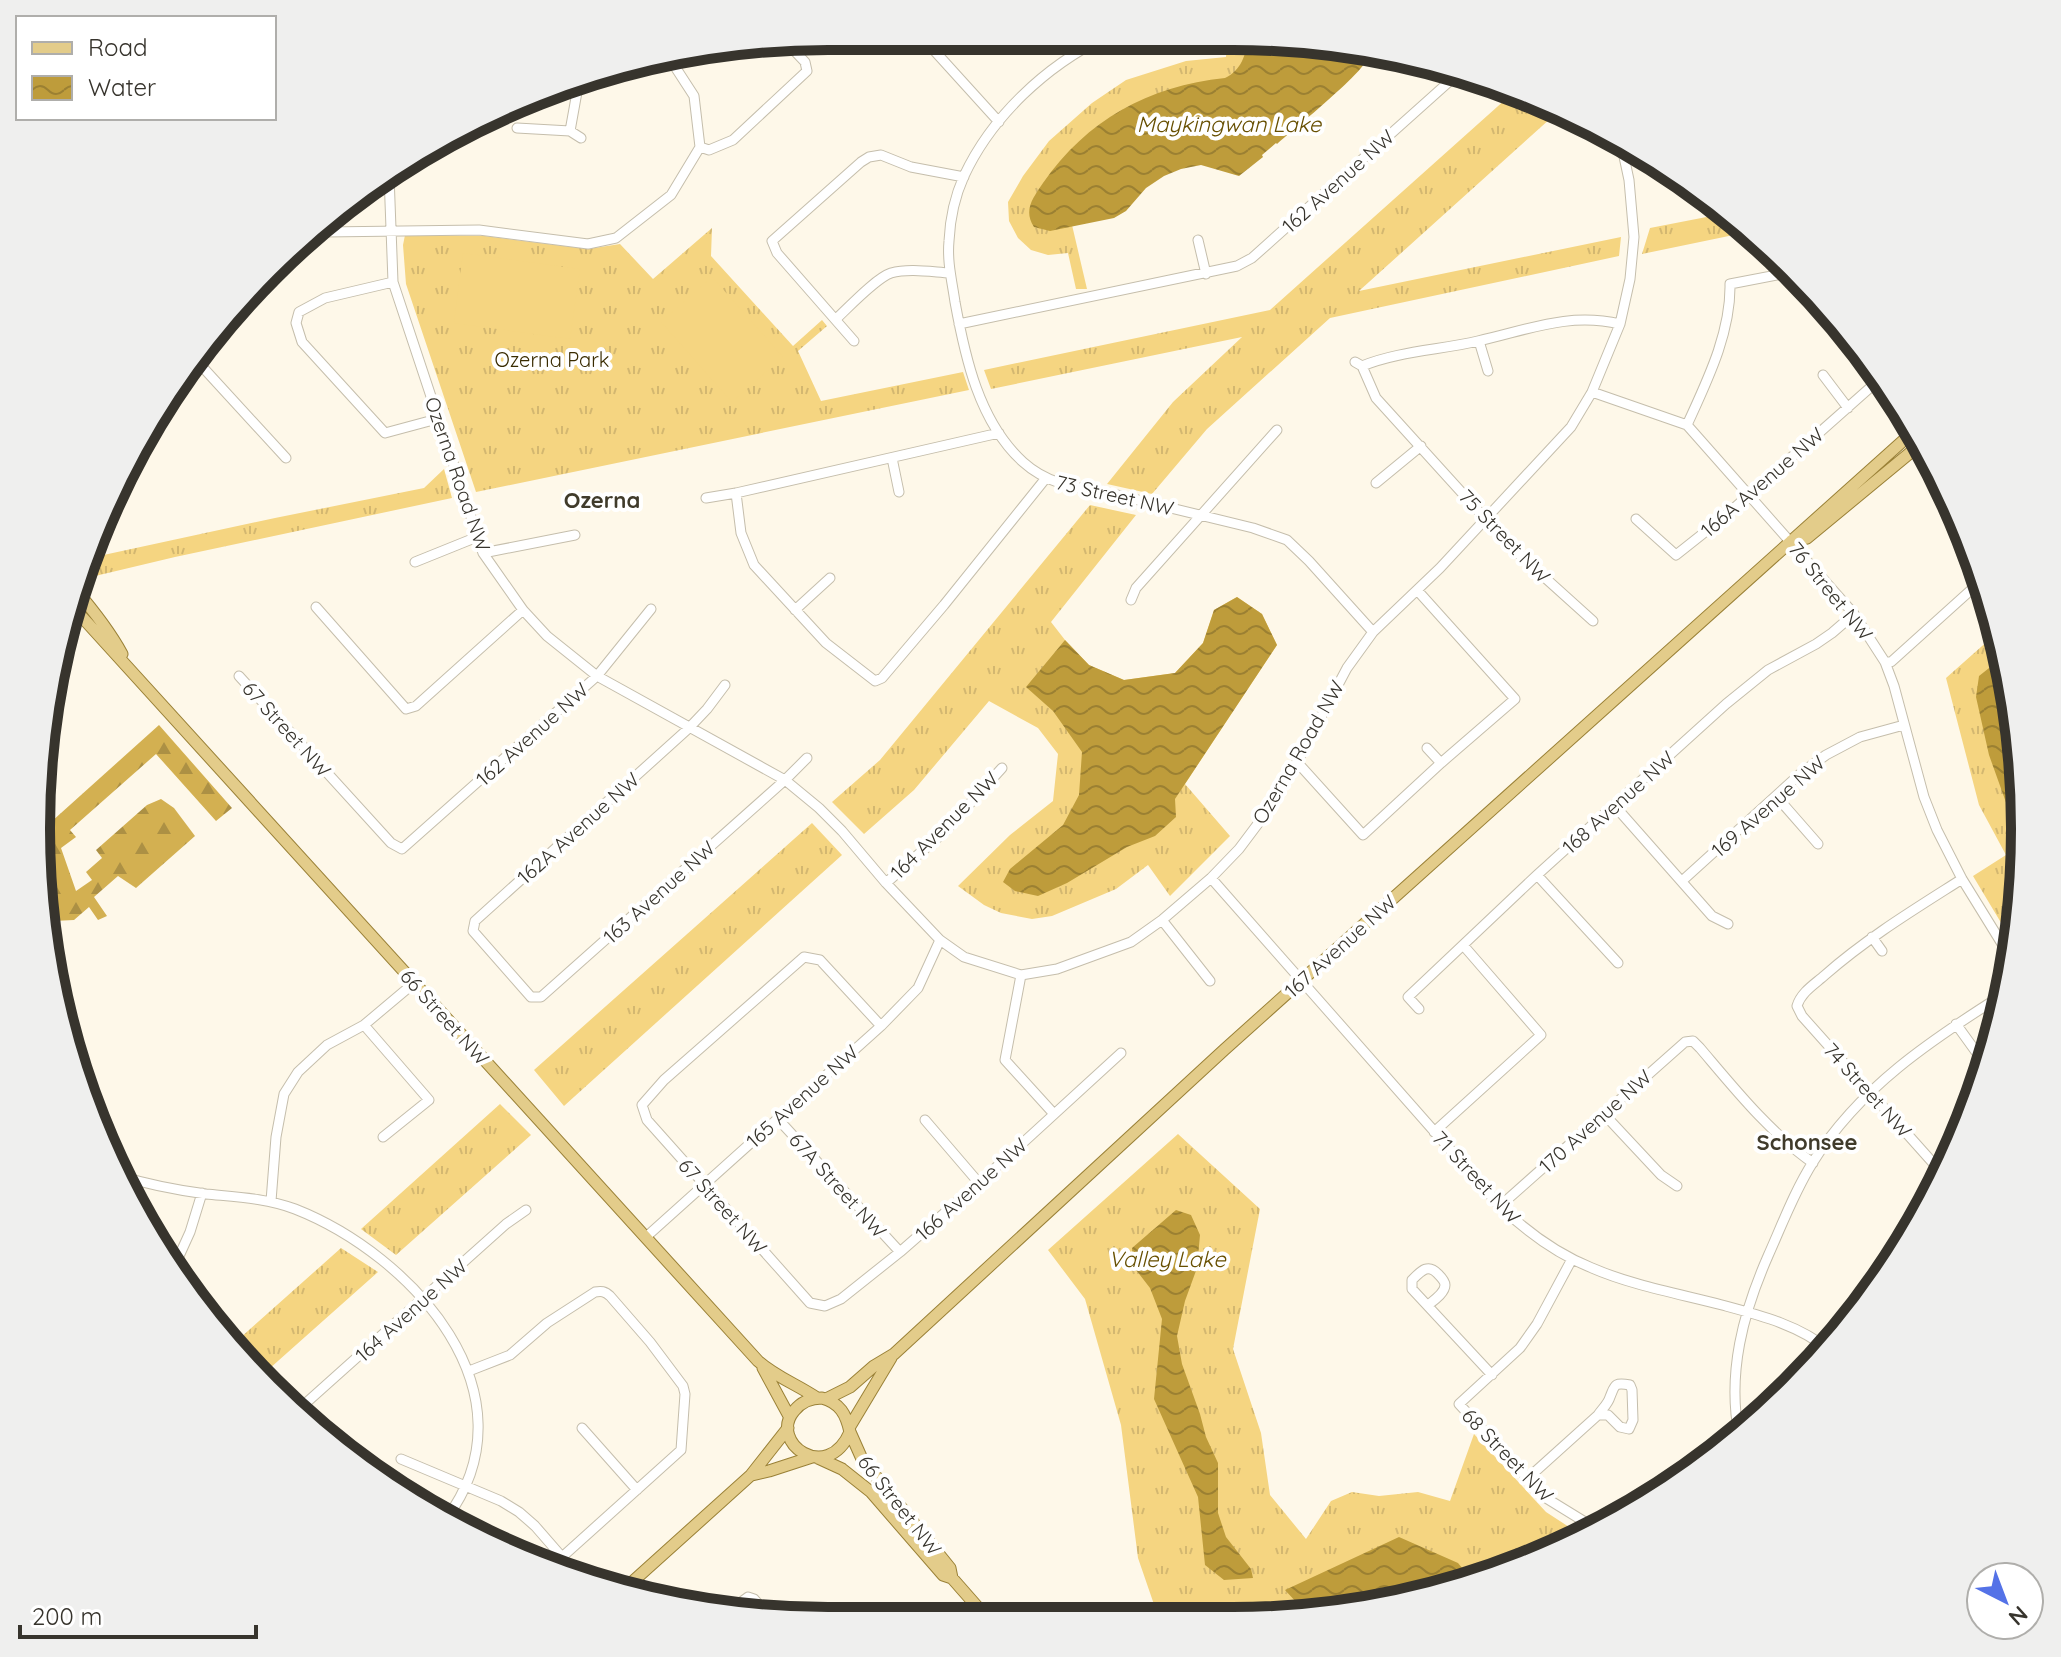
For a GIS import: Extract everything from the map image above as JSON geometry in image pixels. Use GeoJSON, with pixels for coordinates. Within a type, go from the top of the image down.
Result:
{"type":"FeatureCollection","features":[{"type":"Feature","properties":{"kind":"main road","name":"167 Avenue NW"},"geometry":{"type":"LineString","coordinates":[[822,1398],[850,1387],[874,1366],[894,1354],[1301,980],[1906,438]]}},
{"type":"Feature","properties":{"kind":"main road","name":"167 Avenue NW"},"geometry":{"type":"LineString","coordinates":[[1790,541],[1807,538],[1913,450]]}},
{"type":"Feature","properties":{"kind":"main road","name":"66 Street NW"},"geometry":{"type":"LineString","coordinates":[[85,600],[112,635],[129,669]]}},
{"type":"Feature","properties":{"kind":"main road","name":"66 Street NW"},"geometry":{"type":"LineString","coordinates":[[80,615],[761,1364],[777,1376],[822,1398]]}},
{"type":"Feature","properties":{"kind":"main road","name":"167 Avenue NW"},"geometry":{"type":"LineString","coordinates":[[849,1430],[894,1354]]}},
{"type":"Feature","properties":{"kind":"main road","name":"66 Street NW"},"geometry":{"type":"LineString","coordinates":[[761,1364],[789,1422]]}},
{"type":"Feature","properties":{"kind":"main road"},"geometry":{"type":"LineString","coordinates":[[633,1581],[751,1475],[802,1403],[822,1398],[840,1407],[849,1430],[838,1450],[829,1456],[751,1475]]}},
{"type":"Feature","properties":{"kind":"main road"},"geometry":{"type":"LineString","coordinates":[[789,1422],[790,1438],[797,1449],[815,1458]]}},
{"type":"Feature","properties":{"kind":"main road","name":"66 Street NW"},"geometry":{"type":"LineString","coordinates":[[849,1430],[862,1459],[977,1607]]}},
{"type":"Feature","properties":{"kind":"main road","name":"66 Street NW"},"geometry":{"type":"LineString","coordinates":[[815,1458],[842,1469],[871,1492],[943,1575],[952,1578]]}},
{"type":"Feature","properties":{"kind":"street"},"geometry":{"type":"LineString","coordinates":[[934,50],[999,122]]}},
{"type":"Feature","properties":{"kind":"street","name":"73 Street NW"},"geometry":{"type":"LineString","coordinates":[[1080,50],[1044,76],[999,122],[964,177],[953,209],[948,257],[950,273],[968,362],[982,401],[999,433],[1022,461],[1046,478],[1076,488],[1101,491],[1253,528],[1287,540],[1373,632]]}},
{"type":"Feature","properties":{"kind":"street"},"geometry":{"type":"LineString","coordinates":[[700,147],[709,150],[733,140],[807,71],[805,62],[795,51]]}},
{"type":"Feature","properties":{"kind":"street"},"geometry":{"type":"LineString","coordinates":[[329,232],[479,230],[588,244],[616,238],[671,195],[700,147],[694,96],[675,66]]}},
{"type":"Feature","properties":{"kind":"street","name":"162 Avenue NW"},"geometry":{"type":"LineString","coordinates":[[959,324],[1237,266],[1252,258],[1449,81]]}},
{"type":"Feature","properties":{"kind":"street"},"geometry":{"type":"LineString","coordinates":[[570,131],[577,91]]}},
{"type":"Feature","properties":{"kind":"street"},"geometry":{"type":"LineString","coordinates":[[517,128],[570,131],[581,138]]}},
{"type":"Feature","properties":{"kind":"street"},"geometry":{"type":"LineString","coordinates":[[854,341],[777,253],[772,241],[869,157],[881,155],[911,167],[964,177]]}},
{"type":"Feature","properties":{"kind":"street","name":"Ozerna Road NW"},"geometry":{"type":"LineString","coordinates":[[389,186],[393,282],[483,553],[523,610],[547,636],[597,676],[785,780],[842,831],[940,940],[964,957],[1021,975],[1057,969],[1131,942],[1211,878],[1239,849],[1266,813],[1347,668],[1373,632],[1485,520],[1571,427],[1592,392],[1620,324],[1630,279],[1634,237],[1624,155]]}},
{"type":"Feature","properties":{"kind":"street"},"geometry":{"type":"LineString","coordinates":[[1198,240],[1206,274]]}},
{"type":"Feature","properties":{"kind":"street"},"geometry":{"type":"LineString","coordinates":[[836,319],[880,279],[891,273],[950,273]]}},
{"type":"Feature","properties":{"kind":"street"},"geometry":{"type":"LineString","coordinates":[[1687,425],[1713,369],[1730,301],[1730,284],[1779,274]]}},
{"type":"Feature","properties":{"kind":"street"},"geometry":{"type":"LineString","coordinates":[[393,282],[325,298],[299,312],[296,323],[302,342],[385,433],[437,419]]}},
{"type":"Feature","properties":{"kind":"street"},"geometry":{"type":"LineString","coordinates":[[1488,371],[1479,341],[1553,322],[1601,320],[1620,324]]}},
{"type":"Feature","properties":{"kind":"street","name":"75 Street NW"},"geometry":{"type":"LineString","coordinates":[[1479,341],[1358,364],[1376,398],[1485,520],[1593,621]]}},
{"type":"Feature","properties":{"kind":"street"},"geometry":{"type":"LineString","coordinates":[[202,367],[286,458]]}},
{"type":"Feature","properties":{"kind":"street"},"geometry":{"type":"LineString","coordinates":[[1823,375],[1848,408]]}},
{"type":"Feature","properties":{"kind":"street","name":"166A Avenue NW"},"geometry":{"type":"LineString","coordinates":[[1636,519],[1676,555],[1724,517],[1872,386]]}},
{"type":"Feature","properties":{"kind":"street","name":"76 Street NW"},"geometry":{"type":"LineString","coordinates":[[1592,392],[1687,425],[1869,634],[1885,662],[1924,797],[1937,830],[1962,879],[2002,944]]}},
{"type":"Feature","properties":{"kind":"street"},"geometry":{"type":"LineString","coordinates":[[1131,600],[1136,588],[1277,430]]}},
{"type":"Feature","properties":{"kind":"street"},"geometry":{"type":"LineString","coordinates":[[706,498],[999,433]]}},
{"type":"Feature","properties":{"kind":"street"},"geometry":{"type":"LineString","coordinates":[[1376,483],[1421,446]]}},
{"type":"Feature","properties":{"kind":"street"},"geometry":{"type":"LineString","coordinates":[[892,458],[899,492]]}},
{"type":"Feature","properties":{"kind":"street"},"geometry":{"type":"LineString","coordinates":[[736,493],[741,533],[754,565],[826,643],[875,681],[882,678],[944,605],[1046,478]]}},
{"type":"Feature","properties":{"kind":"street"},"geometry":{"type":"LineString","coordinates":[[483,553],[575,535]]}},
{"type":"Feature","properties":{"kind":"street"},"geometry":{"type":"LineString","coordinates":[[415,562],[477,537]]}},
{"type":"Feature","properties":{"kind":"street"},"geometry":{"type":"LineString","coordinates":[[795,610],[830,578]]}},
{"type":"Feature","properties":{"kind":"street"},"geometry":{"type":"LineString","coordinates":[[1885,662],[1891,662],[1973,588]]}},
{"type":"Feature","properties":{"kind":"street"},"geometry":{"type":"LineString","coordinates":[[1297,762],[1363,835],[1515,699],[1417,590]]}},
{"type":"Feature","properties":{"kind":"street"},"geometry":{"type":"LineString","coordinates":[[316,607],[406,709],[416,706],[523,610]]}},
{"type":"Feature","properties":{"kind":"street","name":"162 Avenue NW"},"geometry":{"type":"LineString","coordinates":[[402,849],[597,676],[651,609]]}},
{"type":"Feature","properties":{"kind":"street","name":"168 Avenue NW"},"geometry":{"type":"LineString","coordinates":[[1419,1009],[1408,997],[1614,805],[1768,670],[1816,644],[1854,614]]}},
{"type":"Feature","properties":{"kind":"street","name":"67 Street NW"},"geometry":{"type":"LineString","coordinates":[[239,676],[391,843],[402,849]]}},
{"type":"Feature","properties":{"kind":"street"},"geometry":{"type":"LineString","coordinates":[[689,728],[725,685]]}},
{"type":"Feature","properties":{"kind":"street","name":"169 Avenue NW"},"geometry":{"type":"LineString","coordinates":[[1682,881],[1801,773],[1841,745],[1904,725]]}},
{"type":"Feature","properties":{"kind":"street","name":"162A Avenue NW"},"geometry":{"type":"LineString","coordinates":[[531,997],[473,931],[475,921],[689,728]]}},
{"type":"Feature","properties":{"kind":"street"},"geometry":{"type":"LineString","coordinates":[[1427,748],[1441,763]]}},
{"type":"Feature","properties":{"kind":"street"},"geometry":{"type":"LineString","coordinates":[[785,780],[807,758]]}},
{"type":"Feature","properties":{"kind":"street","name":"164 Avenue NW"},"geometry":{"type":"LineString","coordinates":[[886,883],[945,831],[1002,768]]}},
{"type":"Feature","properties":{"kind":"street","name":"163 Avenue NW"},"geometry":{"type":"LineString","coordinates":[[531,997],[541,997],[785,780]]}},
{"type":"Feature","properties":{"kind":"street"},"geometry":{"type":"LineString","coordinates":[[1776,796],[1818,844]]}},
{"type":"Feature","properties":{"kind":"street"},"geometry":{"type":"LineString","coordinates":[[1614,805],[1712,916],[1728,924]]}},
{"type":"Feature","properties":{"kind":"street"},"geometry":{"type":"LineString","coordinates":[[1537,875],[1618,963]]}},
{"type":"Feature","properties":{"kind":"street","name":"71 Street NW"},"geometry":{"type":"LineString","coordinates":[[1211,878],[1500,1206],[1532,1234],[1572,1259],[1618,1277],[1747,1312],[1783,1324],[1817,1343]]}},
{"type":"Feature","properties":{"kind":"street"},"geometry":{"type":"LineString","coordinates":[[1882,951],[1872,937],[1962,879]]}},
{"type":"Feature","properties":{"kind":"street"},"geometry":{"type":"LineString","coordinates":[[1162,920],[1210,981]]}},
{"type":"Feature","properties":{"kind":"street","name":"74 Street NW"},"geometry":{"type":"LineString","coordinates":[[1872,937],[1804,993],[1797,1006],[1802,1016],[1935,1165]]}},
{"type":"Feature","properties":{"kind":"street","name":"165 Avenue NW"},"geometry":{"type":"LineString","coordinates":[[646,1237],[881,1026],[918,988],[940,940]]}},
{"type":"Feature","properties":{"kind":"street"},"geometry":{"type":"LineString","coordinates":[[1434,1132],[1541,1035],[1463,945]]}},
{"type":"Feature","properties":{"kind":"street","name":"67 Street NW"},"geometry":{"type":"LineString","coordinates":[[810,1303],[647,1120],[642,1105],[664,1080],[804,957],[820,960],[881,1026]]}},
{"type":"Feature","properties":{"kind":"street"},"geometry":{"type":"LineString","coordinates":[[1021,975],[1005,1060],[1054,1114]]}},
{"type":"Feature","properties":{"kind":"street"},"geometry":{"type":"LineString","coordinates":[[271,1201],[276,1137],[284,1094],[298,1072],[327,1045],[364,1025],[414,983]]}},
{"type":"Feature","properties":{"kind":"street"},"geometry":{"type":"LineString","coordinates":[[1737,1421],[1734,1392],[1747,1312],[1788,1211],[1813,1163],[1835,1132],[1886,1077],[1920,1049],[1991,1002]]}},
{"type":"Feature","properties":{"kind":"street"},"geometry":{"type":"LineString","coordinates":[[1956,1024],[1977,1054]]}},
{"type":"Feature","properties":{"kind":"street"},"geometry":{"type":"LineString","coordinates":[[364,1025],[429,1100],[383,1137]]}},
{"type":"Feature","properties":{"kind":"street","name":"170 Avenue NW"},"geometry":{"type":"LineString","coordinates":[[1500,1206],[1685,1042],[1693,1041],[1775,1132],[1813,1163]]}},
{"type":"Feature","properties":{"kind":"street","name":"166 Avenue NW"},"geometry":{"type":"LineString","coordinates":[[810,1303],[825,1306],[841,1299],[900,1252],[1121,1053]]}},
{"type":"Feature","properties":{"kind":"street"},"geometry":{"type":"LineString","coordinates":[[1603,1113],[1661,1175],[1677,1186]]}},
{"type":"Feature","properties":{"kind":"street","name":"67A Street NW"},"geometry":{"type":"LineString","coordinates":[[777,1118],[900,1252]]}},
{"type":"Feature","properties":{"kind":"street"},"geometry":{"type":"LineString","coordinates":[[925,1120],[979,1183]]}},
{"type":"Feature","properties":{"kind":"street"},"geometry":{"type":"LineString","coordinates":[[133,1179],[202,1193],[271,1201],[295,1209],[375,1254],[403,1277],[451,1334],[469,1371],[478,1418],[478,1436],[466,1486],[452,1510]]}},
{"type":"Feature","properties":{"kind":"street"},"geometry":{"type":"LineString","coordinates":[[179,1257],[202,1193]]}},
{"type":"Feature","properties":{"kind":"street","name":"164 Avenue NW"},"geometry":{"type":"LineString","coordinates":[[305,1404],[506,1224],[526,1210]]}},
{"type":"Feature","properties":{"kind":"street"},"geometry":{"type":"LineString","coordinates":[[1428,1305],[1492,1375],[1520,1348],[1537,1324],[1572,1259]]}},
{"type":"Feature","properties":{"kind":"street"},"geometry":{"type":"LineString","coordinates":[[469,1371],[510,1355],[558,1315],[600,1291],[610,1296],[683,1386],[681,1450],[560,1559]]}},
{"type":"Feature","properties":{"kind":"street","name":"68 Street NW"},"geometry":{"type":"LineString","coordinates":[[1492,1375],[1459,1404],[1546,1498],[1585,1523]]}},
{"type":"Feature","properties":{"kind":"street"},"geometry":{"type":"LineString","coordinates":[[1527,1479],[1598,1415],[1616,1385],[1630,1385],[1633,1420],[1629,1429],[1620,1427],[1608,1415],[1598,1415]]}},
{"type":"Feature","properties":{"kind":"street"},"geometry":{"type":"LineString","coordinates":[[582,1428],[637,1490]]}},
{"type":"Feature","properties":{"kind":"street"},"geometry":{"type":"LineString","coordinates":[[401,1459],[501,1501],[535,1526],[562,1557]]}},
{"type":"Feature","properties":{"kind":"green space"},"geometry":{"type":"Polygon","coordinates":[[[1226,50],[1263,51],[1242,76],[1048,202],[1072,225],[1087,289],[1076,289],[1068,253],[1048,255],[1031,250],[1018,238],[1009,221],[1008,202],[1023,176],[1049,141],[1092,103],[1126,80],[1186,61],[1226,57],[1226,50]]]}},
{"type":"Feature","properties":{"kind":"green space"},"geometry":{"type":"Polygon","coordinates":[[[1505,100],[1551,118],[1359,291],[1621,237],[1619,256],[1330,318],[1207,429],[1152,494],[1107,484],[1173,402],[1242,337],[991,389],[984,370],[1270,310],[1505,100]]]}},
{"type":"Feature","properties":{"kind":"green space"},"geometry":{"type":"Polygon","coordinates":[[[1712,216],[1736,235],[1642,254],[1650,228],[1712,216]]]}},
{"type":"Feature","properties":{"kind":"green space","name":"Ozerna Park"},"geometry":{"type":"Polygon","coordinates":[[[712,228],[711,256],[793,346],[822,320],[827,326],[798,351],[821,401],[963,372],[969,390],[476,492],[406,284],[405,235],[485,236],[588,249],[620,244],[653,279],[712,228]]]}},
{"type":"Feature","properties":{"kind":"green space"},"geometry":{"type":"Polygon","coordinates":[[[463,253],[580,269],[570,339],[454,323],[463,253]]]}},
{"type":"Feature","properties":{"kind":"green space"},"geometry":{"type":"Polygon","coordinates":[[[712,277],[783,357],[732,402],[661,322],[712,277]]]}},
{"type":"Feature","properties":{"kind":"green space"},"geometry":{"type":"Polygon","coordinates":[[[444,469],[452,498],[91,577],[99,556],[424,488],[444,469]]]}},
{"type":"Feature","properties":{"kind":"green space"},"geometry":{"type":"Polygon","coordinates":[[[1090,505],[1136,515],[1051,622],[1089,665],[1124,680],[1175,673],[1203,643],[1214,610],[1237,597],[1262,614],[1277,645],[1185,784],[1230,836],[1170,896],[1148,865],[1116,889],[1052,916],[1032,919],[1001,913],[958,886],[1010,835],[1053,801],[1058,754],[1038,728],[989,701],[914,790],[864,834],[832,802],[880,760],[1090,505]]]}},
{"type":"Feature","properties":{"kind":"green space"},"geometry":{"type":"Polygon","coordinates":[[[1987,641],[2004,727],[2009,778],[2011,828],[2004,928],[1973,876],[2006,855],[1979,805],[1946,678],[1987,641]]]}},
{"type":"Feature","properties":{"kind":"green space"},"geometry":{"type":"Polygon","coordinates":[[[159,725],[232,808],[216,821],[156,754],[70,830],[76,837],[61,848],[76,891],[92,880],[86,872],[102,858],[96,850],[147,805],[161,799],[174,808],[195,836],[136,888],[118,876],[94,897],[107,916],[98,920],[89,907],[74,920],[56,921],[50,823],[159,725]]]}},
{"type":"Feature","properties":{"kind":"green space"},"geometry":{"type":"Polygon","coordinates":[[[812,823],[842,855],[564,1106],[534,1070],[812,823]]]}},
{"type":"Feature","properties":{"kind":"green space"},"geometry":{"type":"Polygon","coordinates":[[[500,1104],[531,1135],[396,1255],[361,1229],[500,1104]]]}},
{"type":"Feature","properties":{"kind":"green space"},"geometry":{"type":"Polygon","coordinates":[[[1178,1134],[1260,1209],[1233,1349],[1261,1433],[1270,1495],[1306,1539],[1331,1501],[1352,1492],[1379,1496],[1418,1492],[1450,1501],[1474,1434],[1546,1512],[1572,1529],[1483,1566],[1384,1592],[1283,1605],[1155,1607],[1138,1558],[1121,1425],[1085,1299],[1048,1250],[1178,1134]]]}},
{"type":"Feature","properties":{"kind":"green space"},"geometry":{"type":"Polygon","coordinates":[[[341,1248],[378,1272],[269,1369],[240,1338],[341,1248]]]}},
{"type":"Feature","properties":{"kind":"water","name":"Maykingwan Lake"},"geometry":{"type":"Polygon","coordinates":[[[1246,51],[1365,62],[1339,90],[1239,176],[1201,165],[1181,169],[1146,188],[1126,211],[1114,218],[1050,231],[1034,227],[1029,210],[1043,183],[1079,141],[1100,124],[1145,98],[1197,82],[1225,78],[1242,61],[1246,51]]]}},
{"type":"Feature","properties":{"kind":"water"},"geometry":{"type":"Polygon","coordinates":[[[1237,597],[1262,614],[1277,645],[1175,799],[1176,817],[1155,836],[1127,847],[1067,883],[1038,896],[1015,891],[1003,882],[1010,869],[1063,825],[1079,795],[1082,752],[1053,711],[1026,687],[1065,640],[1089,665],[1124,680],[1175,673],[1203,643],[1214,610],[1237,597]]]}},
{"type":"Feature","properties":{"kind":"water"},"geometry":{"type":"Polygon","coordinates":[[[1993,665],[2004,727],[2010,812],[1989,755],[1976,697],[1979,676],[1993,665]]]}},
{"type":"Feature","properties":{"kind":"water","name":"Valley Lake"},"geometry":{"type":"Polygon","coordinates":[[[1176,1210],[1191,1215],[1200,1235],[1197,1268],[1177,1336],[1182,1364],[1218,1463],[1218,1513],[1226,1537],[1251,1569],[1253,1578],[1224,1580],[1205,1565],[1198,1497],[1154,1399],[1162,1319],[1150,1288],[1133,1266],[1132,1248],[1176,1210]]]}},
{"type":"Feature","properties":{"kind":"water"},"geometry":{"type":"Polygon","coordinates":[[[1399,1537],[1458,1563],[1465,1571],[1384,1592],[1334,1600],[1297,1604],[1285,1590],[1399,1537]]]}},
{"type":"Feature","properties":{"kind":"district","name":"Ozerna"},"geometry":{"type":"Point","coordinates":[602,500]}},
{"type":"Feature","properties":{"kind":"district","name":"Schonsee"},"geometry":{"type":"Point","coordinates":[1807,1142]}}]}
